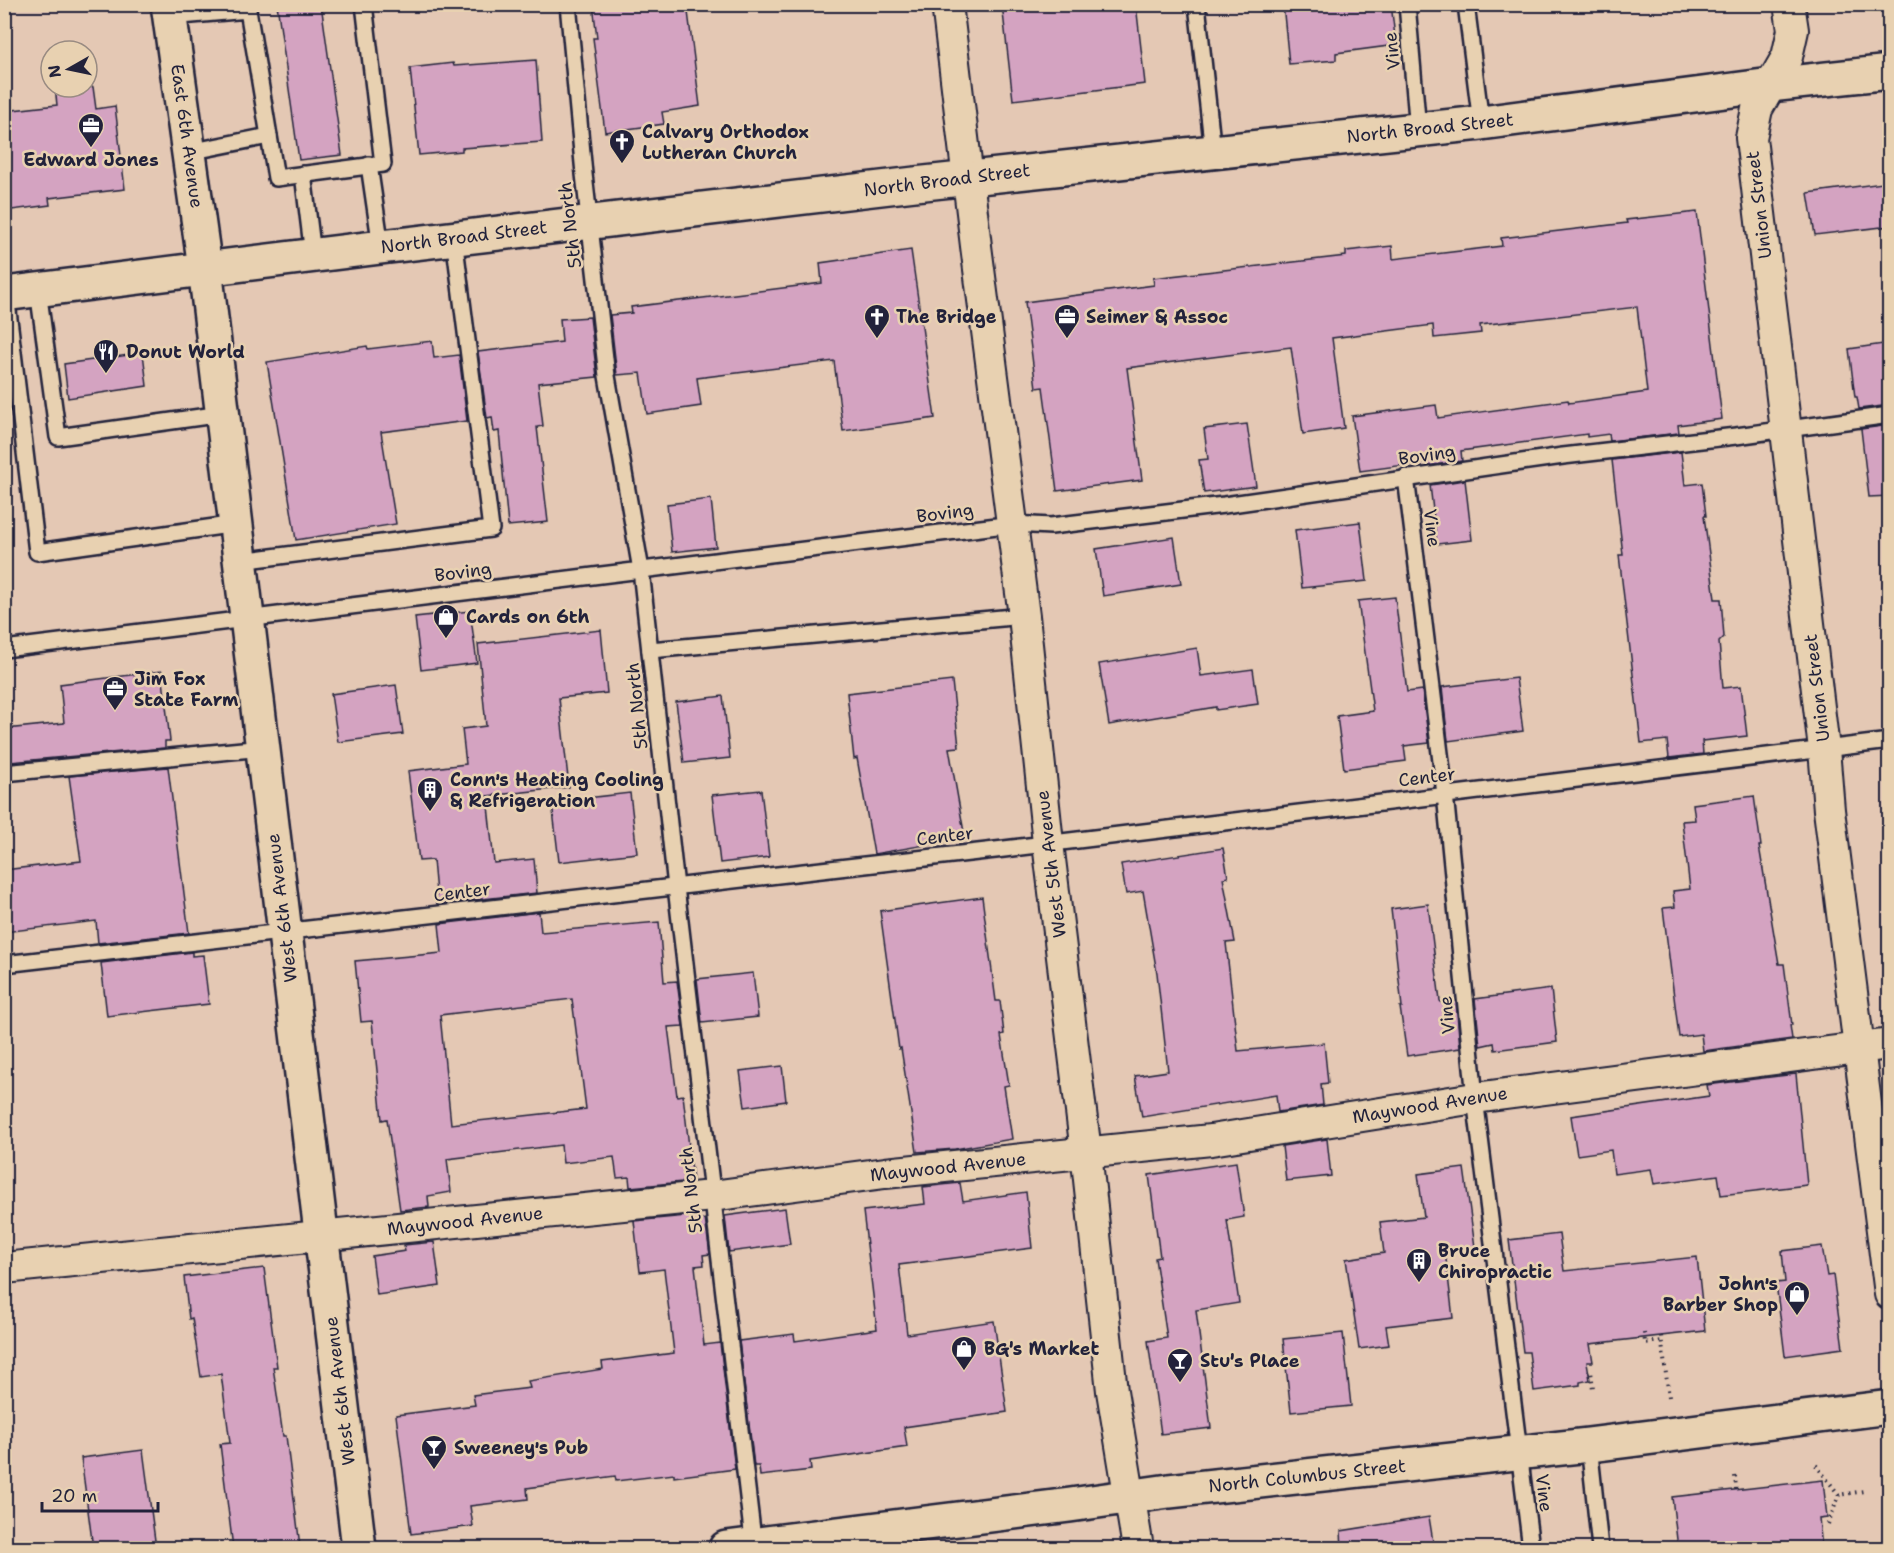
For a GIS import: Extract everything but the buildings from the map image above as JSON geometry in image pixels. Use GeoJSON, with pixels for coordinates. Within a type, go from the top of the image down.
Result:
{"type":"FeatureCollection","features":[{"type":"Feature","properties":{"kind":"street","name":"West 5th Avenue"},"geometry":{"type":"LineString","coordinates":[[947,4],[1024,616],[1112,1391],[1138,1548]]}},
{"type":"Feature","properties":{"kind":"street","name":"Union Street"},"geometry":{"type":"LineString","coordinates":[[1789,4],[1793,30],[1787,57],[1757,109],[1751,138],[1824,749],[1829,810],[1890,1294]]}},
{"type":"Feature","properties":{"kind":"street","name":"East 6th Avenue"},"geometry":{"type":"LineString","coordinates":[[169,11],[205,268]]}},
{"type":"Feature","properties":{"kind":"street","name":"North Broad Street"},"geometry":{"type":"LineString","coordinates":[[5,294],[454,238],[968,178],[1480,123],[1890,72]]}},
{"type":"Feature","properties":{"kind":"street","name":"West 6th Avenue"},"geometry":{"type":"LineString","coordinates":[[205,268],[359,1548]]}},
{"type":"Feature","properties":{"kind":"street","name":"Maywood Avenue"},"geometry":{"type":"LineString","coordinates":[[4,1268],[712,1196],[885,1173],[1211,1140],[1475,1098],[1890,1044]]}},
{"type":"Feature","properties":{"kind":"street","name":"North Columbus Street"},"geometry":{"type":"LineString","coordinates":[[744,1547],[1128,1496],[1590,1445],[1890,1407]]}},
{"type":"Feature","properties":{"kind":"lane"},"geometry":{"type":"LineString","coordinates":[[169,11],[247,8],[276,178],[383,164],[364,4]]}},
{"type":"Feature","properties":{"kind":"lane","name":"5th North"},"geometry":{"type":"LineString","coordinates":[[568,4],[584,174],[607,376],[641,570],[712,1196],[744,1547]]}},
{"type":"Feature","properties":{"kind":"lane"},"geometry":{"type":"LineString","coordinates":[[1197,4],[1213,152]]}},
{"type":"Feature","properties":{"kind":"lane","name":"Vine"},"geometry":{"type":"LineString","coordinates":[[1407,4],[1418,130]]}},
{"type":"Feature","properties":{"kind":"lane"},"geometry":{"type":"LineString","coordinates":[[1466,4],[1480,123]]}},
{"type":"Feature","properties":{"kind":"lane"},"geometry":{"type":"LineString","coordinates":[[189,152],[270,136]]}},
{"type":"Feature","properties":{"kind":"lane"},"geometry":{"type":"LineString","coordinates":[[369,165],[381,247]]}},
{"type":"Feature","properties":{"kind":"lane"},"geometry":{"type":"LineString","coordinates":[[303,174],[313,255]]}},
{"type":"Feature","properties":{"kind":"lane"},"geometry":{"type":"LineString","coordinates":[[240,561],[491,529],[454,238]]}},
{"type":"Feature","properties":{"kind":"lane"},"geometry":{"type":"LineString","coordinates":[[38,290],[58,437],[222,414]]}},
{"type":"Feature","properties":{"kind":"lane"},"geometry":{"type":"LineString","coordinates":[[5,294],[37,552],[236,524]]}},
{"type":"Feature","properties":{"kind":"lane","name":"Boving"},"geometry":{"type":"LineString","coordinates":[[4,649],[1013,524],[1052,525],[1224,505],[1563,456],[1890,416]]}},
{"type":"Feature","properties":{"kind":"lane","name":"Vine"},"geometry":{"type":"LineString","coordinates":[[1406,477],[1445,794],[1475,1098],[1531,1548]]}},
{"type":"Feature","properties":{"kind":"lane"},"geometry":{"type":"LineString","coordinates":[[650,651],[1024,616]]}},
{"type":"Feature","properties":{"kind":"lane","name":"Center"},"geometry":{"type":"LineString","coordinates":[[4,964],[676,887],[1890,741]]}},
{"type":"Feature","properties":{"kind":"lane"},"geometry":{"type":"LineString","coordinates":[[4,773],[263,748]]}},
{"type":"Feature","properties":{"kind":"lane"},"geometry":{"type":"LineString","coordinates":[[1590,1445],[1600,1548]]}},
{"type":"Feature","properties":{"kind":"path"},"geometry":{"type":"LineString","coordinates":[[1644,1333],[1645,1343],[1661,1338],[1674,1434]]}},
{"type":"Feature","properties":{"kind":"path"},"geometry":{"type":"LineString","coordinates":[[1588,1372],[1591,1371],[1593,1389]]}},
{"type":"Feature","properties":{"kind":"path"},"geometry":{"type":"LineString","coordinates":[[1816,1465],[1839,1495]]}},
{"type":"Feature","properties":{"kind":"path"},"geometry":{"type":"LineString","coordinates":[[1735,1476],[1736,1490]]}},
{"type":"Feature","properties":{"kind":"path"},"geometry":{"type":"LineString","coordinates":[[1839,1495],[1864,1491]]}},
{"type":"Feature","properties":{"kind":"path"},"geometry":{"type":"LineString","coordinates":[[1828,1524],[1839,1495]]}},
{"type":"Feature","properties":{"kind":"place","name":"Edward Jones"},"geometry":{"type":"Point","coordinates":[91,149]}},
{"type":"Feature","properties":{"kind":"place","name":"Calvary Orthodox Lutheran Church"},"geometry":{"type":"Point","coordinates":[622,165]}},
{"type":"Feature","properties":{"kind":"place","name":"The Bridge"},"geometry":{"type":"Point","coordinates":[877,340]}},
{"type":"Feature","properties":{"kind":"place","name":"Seimer & Assoc"},"geometry":{"type":"Point","coordinates":[1067,340]}},
{"type":"Feature","properties":{"kind":"place","name":"Donut World"},"geometry":{"type":"Point","coordinates":[106,375]}},
{"type":"Feature","properties":{"kind":"place","name":"Cards on 6th"},"geometry":{"type":"Point","coordinates":[446,640]}},
{"type":"Feature","properties":{"kind":"place","name":"Jim Fox State Farm"},"geometry":{"type":"Point","coordinates":[115,712]}},
{"type":"Feature","properties":{"kind":"place","name":"Conn's Heating Cooling & Refrigeration"},"geometry":{"type":"Point","coordinates":[430,813]}},
{"type":"Feature","properties":{"kind":"place","name":"Bruce Chiropractic"},"geometry":{"type":"Point","coordinates":[1419,1284]}},
{"type":"Feature","properties":{"kind":"place","name":"John's Barber Shop"},"geometry":{"type":"Point","coordinates":[1797,1317]}},
{"type":"Feature","properties":{"kind":"place","name":"BG's Market"},"geometry":{"type":"Point","coordinates":[964,1372]}},
{"type":"Feature","properties":{"kind":"place","name":"Stu's Place"},"geometry":{"type":"Point","coordinates":[1180,1384]}},
{"type":"Feature","properties":{"kind":"place","name":"Sweeney's Pub"},"geometry":{"type":"Point","coordinates":[434,1471]}}]}
